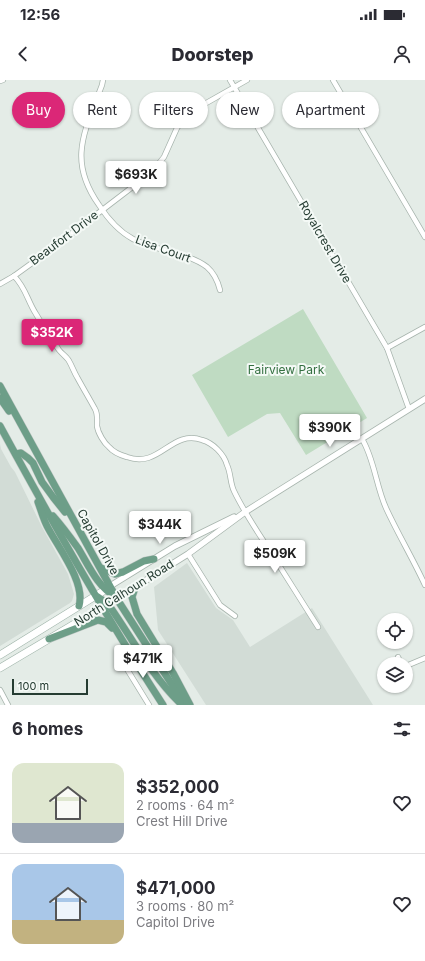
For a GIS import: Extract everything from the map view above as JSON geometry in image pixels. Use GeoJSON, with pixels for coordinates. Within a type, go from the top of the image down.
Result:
{"type":"FeatureCollection","features":[{"type":"Feature","properties":{"kind":"main road","name":"Capitol Drive"},"geometry":{"type":"LineString","coordinates":[[0,386],[100,567],[108,588]]}},
{"type":"Feature","properties":{"kind":"main road"},"geometry":{"type":"LineString","coordinates":[[0,398],[27,435]]}},
{"type":"Feature","properties":{"kind":"main road"},"geometry":{"type":"LineString","coordinates":[[0,426],[68,550],[95,595],[105,606],[167,691],[183,705]]}},
{"type":"Feature","properties":{"kind":"main road"},"geometry":{"type":"LineString","coordinates":[[16,454],[20,453],[28,458],[53,497],[75,523]]}},
{"type":"Feature","properties":{"kind":"main road"},"geometry":{"type":"LineString","coordinates":[[29,480],[47,525],[75,578],[80,594],[79,606]]}},
{"type":"Feature","properties":{"kind":"main road"},"geometry":{"type":"LineString","coordinates":[[39,497],[78,548],[90,569],[118,598],[183,705]]}},
{"type":"Feature","properties":{"kind":"main road"},"geometry":{"type":"LineString","coordinates":[[100,567],[115,574],[123,572],[144,561],[154,559]]}},
{"type":"Feature","properties":{"kind":"main road","name":"North Calhoun Road"},"geometry":{"type":"LineString","coordinates":[[0,655],[108,588]]}},
{"type":"Feature","properties":{"kind":"main road"},"geometry":{"type":"LineString","coordinates":[[135,588],[132,597],[137,614],[190,705]]}},
{"type":"Feature","properties":{"kind":"main road"},"geometry":{"type":"LineString","coordinates":[[105,606],[117,632],[163,705]]}},
{"type":"Feature","properties":{"kind":"main road","name":"North Calhoun Road"},"geometry":{"type":"LineString","coordinates":[[0,668],[105,606]]}},
{"type":"Feature","properties":{"kind":"main road"},"geometry":{"type":"LineString","coordinates":[[48,639],[98,620],[106,622],[117,632]]}},
{"type":"Feature","properties":{"kind":"street","name":"Lisa Court"},"geometry":{"type":"LineString","coordinates":[[103,80],[84,132],[81,150],[82,170],[90,192],[109,221],[124,234],[144,244],[188,257],[207,267],[217,280],[220,290]]}},
{"type":"Feature","properties":{"kind":"street","name":"Royalcrest Drive"},"geometry":{"type":"LineString","coordinates":[[230,80],[387,348],[409,409]]}},
{"type":"Feature","properties":{"kind":"street","name":"Beaufort Drive"},"geometry":{"type":"LineString","coordinates":[[0,284],[14,276],[142,180],[164,157],[177,128],[183,119],[202,106],[247,80]]}},
{"type":"Feature","properties":{"kind":"street"},"geometry":{"type":"LineString","coordinates":[[332,80],[425,237]]}},
{"type":"Feature","properties":{"kind":"street"},"geometry":{"type":"LineString","coordinates":[[14,276],[21,282],[35,313],[60,352],[69,360],[82,388],[96,411],[97,427],[108,447],[118,454],[130,459],[141,460],[158,455],[172,443],[188,438],[203,440],[214,447],[221,454],[227,464],[232,486],[245,512],[318,627]]}},
{"type":"Feature","properties":{"kind":"street"},"geometry":{"type":"LineString","coordinates":[[387,348],[425,327]]}},
{"type":"Feature","properties":{"kind":"street","name":"North Calhoun Road"},"geometry":{"type":"LineString","coordinates":[[105,606],[188,554],[245,512],[425,399]]}},
{"type":"Feature","properties":{"kind":"street"},"geometry":{"type":"LineString","coordinates":[[362,438],[367,448],[374,475],[386,508],[425,585]]}},
{"type":"Feature","properties":{"kind":"street","name":"North Calhoun Road"},"geometry":{"type":"LineString","coordinates":[[108,588],[190,538],[245,512]]}},
{"type":"Feature","properties":{"kind":"street"},"geometry":{"type":"LineString","coordinates":[[188,554],[220,605],[236,616]]}},
{"type":"Feature","properties":{"kind":"street"},"geometry":{"type":"LineString","coordinates":[[413,663],[425,658]]}},
{"type":"Feature","properties":{"kind":"street"},"geometry":{"type":"LineString","coordinates":[[122,662],[149,705]]}},
{"type":"Feature","properties":{"kind":"street"},"geometry":{"type":"LineString","coordinates":[[0,690],[8,705]]}},
{"type":"Feature","properties":{"kind":"shaded area"},"geometry":{"type":"Polygon","coordinates":[[[0,444],[1,449],[15,472],[42,527],[68,574],[74,594],[70,603],[0,646],[0,444]]]}},
{"type":"Feature","properties":{"kind":"shaded area"},"geometry":{"type":"Polygon","coordinates":[[[187,563],[216,608],[233,620],[250,647],[312,608],[373,705],[206,705],[158,630],[154,587],[187,563]]]}},
{"type":"Feature","properties":{"kind":"green space","name":"Fairview Park"},"geometry":{"type":"Polygon","coordinates":[[[303,309],[367,418],[306,455],[280,413],[267,414],[228,437],[192,375],[303,309]]]}}]}
